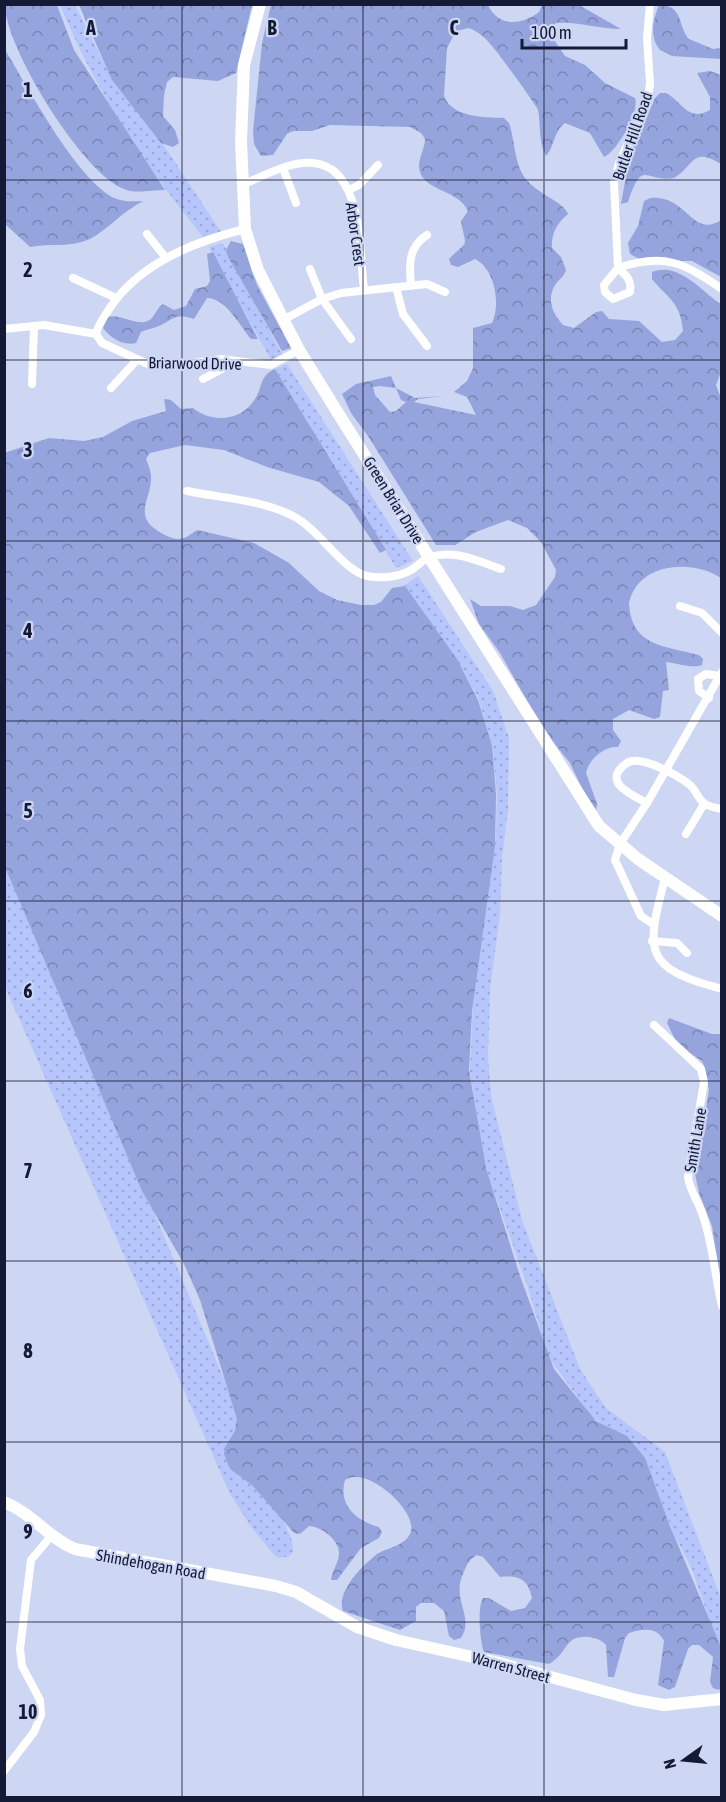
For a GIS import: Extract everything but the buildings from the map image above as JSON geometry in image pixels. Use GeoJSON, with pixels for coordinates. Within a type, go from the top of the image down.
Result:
{"type":"FeatureCollection","features":[{"type":"Feature","properties":{"kind":"street","name":"Green Briar Drive"},"geometry":{"type":"LineString","coordinates":[[260,4],[244,64],[242,185],[245,229],[258,270],[283,320],[564,774],[599,826],[665,878],[722,916]]}},
{"type":"Feature","properties":{"kind":"street","name":"Butler Hill Road"},"geometry":{"type":"LineString","coordinates":[[650,4],[647,38],[650,84],[647,102],[622,156],[614,182],[618,268],[651,261],[679,263],[690,267],[722,289]]}},
{"type":"Feature","properties":{"kind":"street","name":"Arbor Crest"},"geometry":{"type":"LineString","coordinates":[[242,185],[283,168],[313,163],[327,166],[349,190],[355,210],[364,290]]}},
{"type":"Feature","properties":{"kind":"street"},"geometry":{"type":"LineString","coordinates":[[349,190],[359,185],[378,165]]}},
{"type":"Feature","properties":{"kind":"street"},"geometry":{"type":"LineString","coordinates":[[283,168],[296,203]]}},
{"type":"Feature","properties":{"kind":"street"},"geometry":{"type":"LineString","coordinates":[[96,334],[116,298],[130,281],[166,258],[209,239],[245,229]]}},
{"type":"Feature","properties":{"kind":"street"},"geometry":{"type":"LineString","coordinates":[[147,234],[166,258]]}},
{"type":"Feature","properties":{"kind":"street"},"geometry":{"type":"LineString","coordinates":[[411,286],[410,255],[417,241],[427,234]]}},
{"type":"Feature","properties":{"kind":"street"},"geometry":{"type":"LineString","coordinates":[[310,269],[322,299],[351,339]]}},
{"type":"Feature","properties":{"kind":"street"},"geometry":{"type":"LineString","coordinates":[[74,278],[116,298]]}},
{"type":"Feature","properties":{"kind":"street","name":"Arbor Crest"},"geometry":{"type":"LineString","coordinates":[[283,320],[322,299],[364,290],[427,284],[446,292]]}},
{"type":"Feature","properties":{"kind":"street"},"geometry":{"type":"LineString","coordinates":[[396,287],[403,314],[427,345]]}},
{"type":"Feature","properties":{"kind":"street"},"geometry":{"type":"LineString","coordinates":[[32,384],[34,326]]}},
{"type":"Feature","properties":{"kind":"street","name":"Briarwood Drive"},"geometry":{"type":"LineString","coordinates":[[4,328],[63,326],[96,334],[102,344],[136,361],[150,365],[171,366],[221,360],[271,365],[300,350]]}},
{"type":"Feature","properties":{"kind":"street"},"geometry":{"type":"LineString","coordinates":[[111,388],[136,361]]}},
{"type":"Feature","properties":{"kind":"street"},"geometry":{"type":"LineString","coordinates":[[203,379],[238,361]]}},
{"type":"Feature","properties":{"kind":"street"},"geometry":{"type":"LineString","coordinates":[[187,491],[280,510],[295,517],[315,531],[356,572],[367,576],[400,575],[429,557],[464,555],[501,569]]}},
{"type":"Feature","properties":{"kind":"street"},"geometry":{"type":"LineString","coordinates":[[680,606],[702,614],[722,633]]}},
{"type":"Feature","properties":{"kind":"street"},"geometry":{"type":"LineString","coordinates":[[653,924],[641,916],[615,860],[620,844],[647,803],[709,698],[721,674],[706,674],[699,679],[699,691],[709,698]]}},
{"type":"Feature","properties":{"kind":"street"},"geometry":{"type":"LineString","coordinates":[[647,803],[621,789],[618,775],[624,765],[636,760],[665,770],[692,786],[704,804],[722,809]]}},
{"type":"Feature","properties":{"kind":"street"},"geometry":{"type":"LineString","coordinates":[[686,834],[704,804]]}},
{"type":"Feature","properties":{"kind":"street"},"geometry":{"type":"LineString","coordinates":[[665,878],[653,924],[652,941],[658,958],[672,973],[722,989]]}},
{"type":"Feature","properties":{"kind":"street"},"geometry":{"type":"LineString","coordinates":[[652,941],[677,943],[687,953]]}},
{"type":"Feature","properties":{"kind":"street","name":"Smith Lane"},"geometry":{"type":"LineString","coordinates":[[654,1025],[701,1069],[704,1083],[688,1177],[690,1190],[705,1223],[722,1306]]}},
{"type":"Feature","properties":{"kind":"street","name":"Shindehogan Road"},"geometry":{"type":"LineString","coordinates":[[4,1502],[23,1510],[51,1536],[86,1553],[276,1586],[309,1599]]}},
{"type":"Feature","properties":{"kind":"street"},"geometry":{"type":"LineString","coordinates":[[4,1772],[34,1732],[40,1715],[40,1700],[22,1666],[20,1649],[31,1560],[51,1536]]}},
{"type":"Feature","properties":{"kind":"street","name":"Warren Street"},"geometry":{"type":"LineString","coordinates":[[309,1599],[357,1627],[396,1640],[495,1662],[636,1700],[664,1705],[722,1699]]}},
{"type":"Feature","properties":{"kind":"shaded area"},"geometry":{"type":"Polygon","coordinates":[[[60,5],[75,5],[110,75],[161,141],[221,232],[204,238],[162,184],[123,127],[89,67],[60,5]]]}},
{"type":"Feature","properties":{"kind":"shaded area"},"geometry":{"type":"Polygon","coordinates":[[[223,243],[282,354],[271,360],[209,247],[223,243]]]}},
{"type":"Feature","properties":{"kind":"shaded area"},"geometry":{"type":"Polygon","coordinates":[[[287,364],[413,561],[396,568],[275,369],[287,364]]]}},
{"type":"Feature","properties":{"kind":"shaded area"},"geometry":{"type":"Polygon","coordinates":[[[418,576],[493,691],[509,738],[508,810],[502,857],[500,914],[490,990],[488,1057],[491,1096],[522,1220],[580,1369],[606,1408],[665,1452],[721,1598],[721,1653],[692,1569],[674,1534],[643,1456],[627,1438],[593,1418],[549,1358],[527,1285],[485,1166],[470,1071],[473,1005],[490,866],[496,839],[497,792],[492,744],[478,697],[458,662],[404,586],[418,576]]]}},
{"type":"Feature","properties":{"kind":"shaded area"},"geometry":{"type":"Polygon","coordinates":[[[4,855],[292,1541],[293,1551],[290,1556],[279,1558],[275,1556],[252,1528],[230,1494],[5,987],[4,855]]]}},
{"type":"Feature","properties":{"kind":"green space"},"geometry":{"type":"Polygon","coordinates":[[[5,4],[57,5],[74,50],[165,190],[138,192],[124,189],[107,178],[88,160],[68,135],[31,77],[17,49],[8,23],[5,4]]]}},
{"type":"Feature","properties":{"kind":"green space"},"geometry":{"type":"Polygon","coordinates":[[[79,5],[252,5],[236,73],[218,81],[173,77],[167,82],[163,116],[175,130],[179,143],[173,147],[161,143],[112,80],[79,5]]]}},
{"type":"Feature","properties":{"kind":"green space"},"geometry":{"type":"Polygon","coordinates":[[[271,5],[488,5],[498,18],[518,22],[539,12],[542,5],[579,5],[621,29],[564,23],[556,23],[552,28],[554,40],[565,56],[585,65],[605,83],[635,98],[636,104],[631,121],[615,147],[604,157],[590,133],[565,123],[558,131],[546,156],[536,106],[489,42],[469,28],[456,31],[447,48],[444,96],[454,109],[461,112],[504,118],[509,123],[521,172],[525,178],[568,214],[556,229],[552,243],[552,248],[561,257],[566,270],[555,285],[551,296],[556,316],[563,325],[574,328],[596,312],[602,311],[609,319],[639,321],[662,342],[675,340],[683,331],[679,313],[673,302],[652,279],[652,272],[662,270],[672,271],[690,279],[721,304],[721,372],[716,385],[722,401],[721,578],[696,568],[668,568],[643,579],[634,589],[629,603],[631,617],[643,636],[663,646],[699,655],[703,659],[702,665],[690,666],[666,662],[669,690],[663,691],[660,717],[654,719],[629,710],[613,719],[613,730],[621,741],[618,747],[598,754],[590,763],[586,773],[597,804],[596,810],[591,807],[570,763],[543,729],[500,653],[479,624],[470,599],[481,606],[510,606],[523,610],[536,605],[555,577],[556,570],[541,542],[527,528],[508,520],[476,532],[455,545],[436,545],[368,436],[351,413],[342,394],[356,384],[391,376],[396,388],[415,398],[443,396],[418,399],[414,402],[476,415],[467,397],[454,392],[467,381],[473,368],[473,328],[492,323],[496,297],[492,279],[482,264],[475,259],[458,267],[451,265],[449,259],[465,243],[461,221],[468,211],[456,198],[432,186],[421,174],[419,163],[425,139],[421,133],[410,127],[330,125],[312,131],[293,131],[287,134],[273,155],[261,156],[254,144],[253,131],[262,43],[271,5]],[[373,387],[375,395],[390,412],[396,411],[406,402],[401,400],[396,388],[373,387]]]}},
{"type":"Feature","properties":{"kind":"green space"},"geometry":{"type":"Polygon","coordinates":[[[659,5],[672,8],[676,12],[689,39],[713,49],[721,48],[721,59],[672,56],[660,50],[653,34],[659,5]]]}},
{"type":"Feature","properties":{"kind":"green space"},"geometry":{"type":"Polygon","coordinates":[[[4,48],[40,109],[72,157],[89,177],[105,192],[120,200],[143,201],[90,239],[68,244],[30,247],[5,224],[4,48]]]}},
{"type":"Feature","properties":{"kind":"green space"},"geometry":{"type":"Polygon","coordinates":[[[710,71],[721,75],[721,164],[712,159],[699,157],[674,178],[642,176],[637,180],[628,202],[621,204],[629,159],[655,98],[660,93],[666,93],[696,114],[710,110],[710,97],[697,73],[710,71]]]}},
{"type":"Feature","properties":{"kind":"green space"},"geometry":{"type":"Polygon","coordinates":[[[650,198],[673,202],[703,224],[721,220],[721,277],[692,261],[641,260],[630,254],[628,243],[638,226],[644,201],[650,198]]]}},
{"type":"Feature","properties":{"kind":"green space"},"geometry":{"type":"Polygon","coordinates":[[[231,241],[243,244],[257,285],[291,348],[282,351],[228,257],[226,250],[231,241]]]}},
{"type":"Feature","properties":{"kind":"green space"},"geometry":{"type":"Polygon","coordinates":[[[213,252],[258,339],[251,339],[226,308],[214,299],[207,298],[194,319],[176,317],[141,332],[136,343],[117,340],[103,328],[108,317],[146,322],[163,304],[174,310],[186,306],[195,289],[207,286],[210,281],[207,254],[213,252]]]}},
{"type":"Feature","properties":{"kind":"green space"},"geometry":{"type":"Polygon","coordinates":[[[275,369],[386,550],[380,553],[349,506],[319,482],[267,467],[224,450],[185,445],[150,453],[146,459],[151,477],[145,507],[147,521],[163,534],[177,539],[184,538],[197,530],[254,543],[289,563],[319,591],[337,600],[374,605],[381,602],[392,588],[405,586],[457,659],[478,700],[492,745],[496,794],[495,846],[472,1011],[469,1070],[486,1168],[520,1276],[554,1369],[596,1421],[627,1436],[645,1458],[670,1526],[721,1647],[721,1687],[719,1690],[713,1688],[710,1682],[713,1657],[699,1645],[692,1645],[688,1649],[675,1687],[669,1690],[658,1685],[664,1641],[657,1633],[649,1630],[629,1633],[625,1638],[614,1677],[608,1677],[606,1645],[592,1637],[581,1637],[570,1642],[549,1664],[484,1652],[480,1625],[483,1598],[489,1598],[511,1611],[525,1608],[532,1598],[525,1582],[512,1577],[500,1577],[483,1557],[477,1555],[468,1563],[460,1583],[466,1623],[461,1638],[454,1640],[449,1636],[444,1611],[434,1603],[421,1603],[416,1607],[416,1621],[400,1630],[343,1611],[343,1595],[352,1579],[377,1554],[397,1546],[409,1536],[410,1522],[406,1512],[398,1501],[376,1484],[354,1477],[345,1480],[344,1497],[351,1511],[363,1521],[379,1527],[382,1532],[379,1538],[361,1548],[337,1580],[331,1580],[339,1553],[333,1539],[324,1531],[309,1526],[300,1534],[294,1533],[252,1485],[230,1469],[224,1454],[225,1447],[235,1431],[237,1419],[200,1300],[184,1264],[142,1191],[5,867],[4,453],[49,438],[84,441],[103,437],[132,421],[166,411],[164,399],[171,400],[181,409],[193,408],[208,416],[225,418],[234,416],[249,407],[258,395],[266,375],[275,369]]]}},
{"type":"Feature","properties":{"kind":"green space"},"geometry":{"type":"Polygon","coordinates":[[[669,1018],[712,1034],[721,1034],[721,1287],[712,1226],[699,1193],[695,1174],[709,1090],[702,1061],[678,1045],[667,1023],[669,1018]]]}}]}
